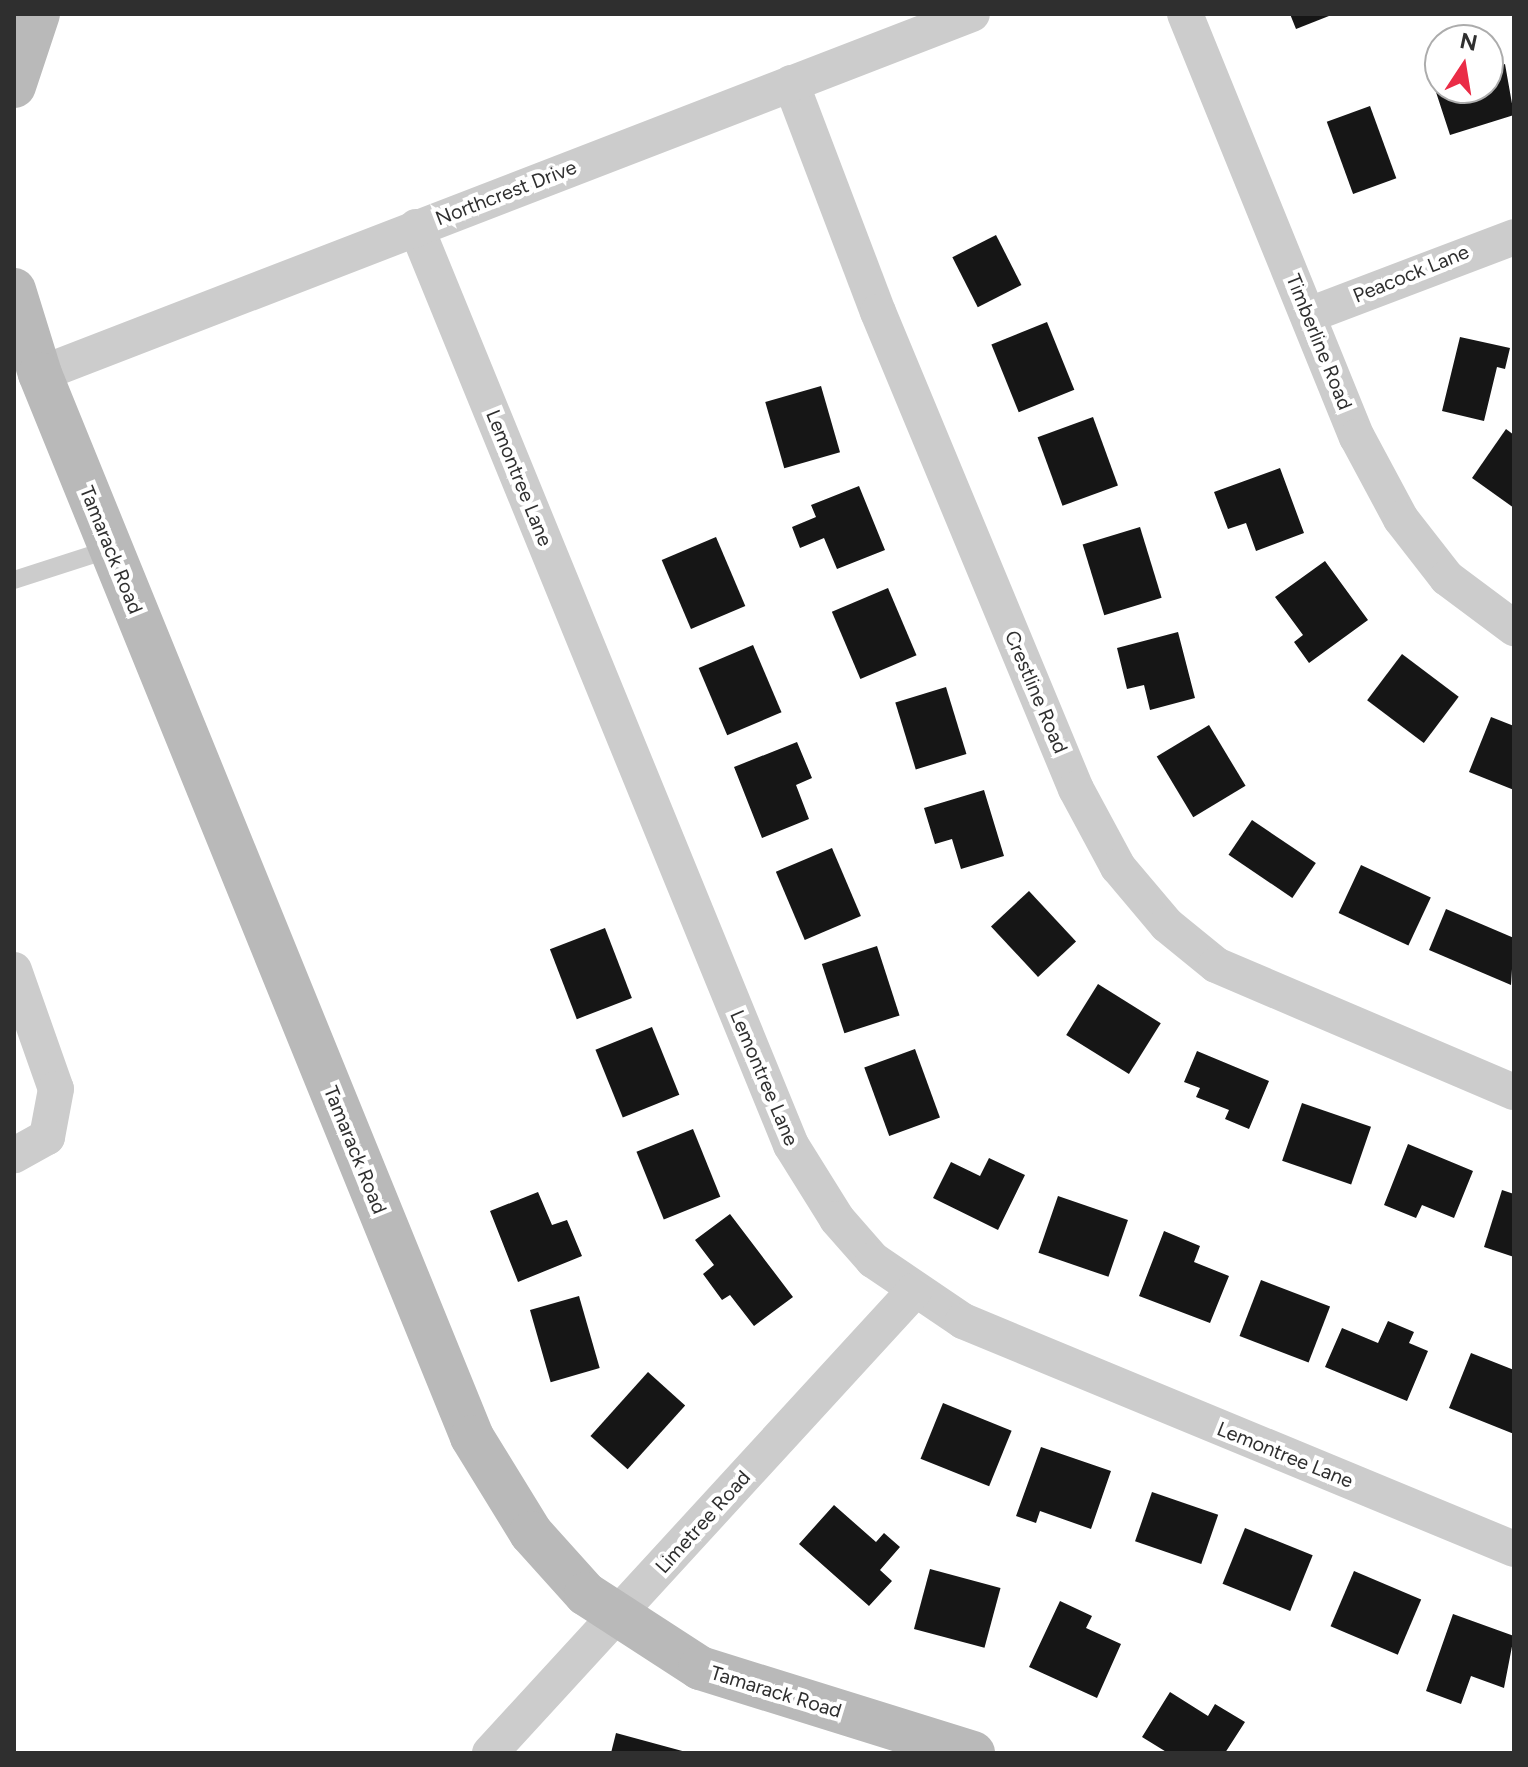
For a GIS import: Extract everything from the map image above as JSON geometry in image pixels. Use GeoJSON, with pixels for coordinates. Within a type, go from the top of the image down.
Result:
{"type":"FeatureCollection","features":[{"type":"Feature","properties":{"kind":"street"},"geometry":{"type":"LineString","coordinates":[[14,86],[38,14]]}},
{"type":"Feature","properties":{"kind":"street","name":"Northcrest Drive"},"geometry":{"type":"LineString","coordinates":[[40,374],[972,14]]}},
{"type":"Feature","properties":{"kind":"street","name":"Timberline Road"},"geometry":{"type":"LineString","coordinates":[[1185,14],[1357,437],[1401,519],[1447,578],[1514,628]]}},
{"type":"Feature","properties":{"kind":"street","name":"Crestline Road"},"geometry":{"type":"LineString","coordinates":[[791,83],[890,341],[1076,789],[1118,867],[1167,925],[1216,965],[1514,1092]]}},
{"type":"Feature","properties":{"kind":"street","name":"Lemontree Lane"},"geometry":{"type":"LineString","coordinates":[[416,227],[791,1145],[837,1219],[873,1260],[963,1321],[1514,1549]]}},
{"type":"Feature","properties":{"kind":"street","name":"Peacock Lane"},"geometry":{"type":"LineString","coordinates":[[1309,315],[1514,237]]}},
{"type":"Feature","properties":{"kind":"street","name":"Tamarack Road"},"geometry":{"type":"LineString","coordinates":[[14,290],[40,374],[472,1437],[531,1533],[586,1594],[700,1668],[973,1753]]}},
{"type":"Feature","properties":{"kind":"street"},"geometry":{"type":"LineString","coordinates":[[14,970],[56,1089],[47,1137],[14,1155]]}},
{"type":"Feature","properties":{"kind":"street","name":"Limetree Road"},"geometry":{"type":"LineString","coordinates":[[490,1753],[915,1290]]}},
{"type":"Feature","properties":{"kind":"lane"},"geometry":{"type":"LineString","coordinates":[[14,580],[111,549]]}},
{"type":"Feature","properties":{"kind":"building"},"geometry":{"type":"Polygon","coordinates":[[[1290,14],[1334,14],[1296,29],[1290,14]]]}},
{"type":"Feature","properties":{"kind":"building"},"geometry":{"type":"Polygon","coordinates":[[[1504,64],[1514,115],[1450,135],[1440,104],[1504,104],[1504,64]]]}},
{"type":"Feature","properties":{"kind":"building"},"geometry":{"type":"Polygon","coordinates":[[[1370,106],[1396,178],[1353,194],[1327,122],[1370,106]]]}},
{"type":"Feature","properties":{"kind":"building"},"geometry":{"type":"Polygon","coordinates":[[[996,235],[1021,285],[978,307],[952,257],[996,235]]]}},
{"type":"Feature","properties":{"kind":"building"},"geometry":{"type":"Polygon","coordinates":[[[1047,322],[1074,390],[1019,412],[991,344],[1047,322]]]}},
{"type":"Feature","properties":{"kind":"building"},"geometry":{"type":"Polygon","coordinates":[[[1460,337],[1510,348],[1505,369],[1497,367],[1484,421],[1442,411],[1460,337]]]}},
{"type":"Feature","properties":{"kind":"building"},"geometry":{"type":"Polygon","coordinates":[[[821,386],[840,452],[784,468],[765,402],[821,386]]]}},
{"type":"Feature","properties":{"kind":"building"},"geometry":{"type":"Polygon","coordinates":[[[1093,417],[1118,486],[1063,506],[1038,437],[1093,417]]]}},
{"type":"Feature","properties":{"kind":"building"},"geometry":{"type":"Polygon","coordinates":[[[1506,429],[1514,435],[1514,508],[1472,478],[1506,429]]]}},
{"type":"Feature","properties":{"kind":"building"},"geometry":{"type":"Polygon","coordinates":[[[1280,468],[1304,533],[1256,551],[1246,523],[1228,529],[1214,492],[1280,468]]]}},
{"type":"Feature","properties":{"kind":"building"},"geometry":{"type":"Polygon","coordinates":[[[859,486],[885,550],[837,569],[824,538],[800,548],[792,527],[816,517],[811,505],[859,486]]]}},
{"type":"Feature","properties":{"kind":"building"},"geometry":{"type":"Polygon","coordinates":[[[1140,527],[1162,598],[1104,615],[1083,545],[1140,527]]]}},
{"type":"Feature","properties":{"kind":"building"},"geometry":{"type":"Polygon","coordinates":[[[716,537],[745,606],[691,629],[662,560],[716,537]]]}},
{"type":"Feature","properties":{"kind":"building"},"geometry":{"type":"Polygon","coordinates":[[[1325,561],[1368,620],[1309,663],[1294,642],[1303,635],[1275,597],[1325,561]]]}},
{"type":"Feature","properties":{"kind":"building"},"geometry":{"type":"Polygon","coordinates":[[[888,588],[917,655],[860,679],[832,612],[888,588]]]}},
{"type":"Feature","properties":{"kind":"building"},"geometry":{"type":"Polygon","coordinates":[[[1178,632],[1195,698],[1150,710],[1144,685],[1127,689],[1117,648],[1178,632]]]}},
{"type":"Feature","properties":{"kind":"building"},"geometry":{"type":"Polygon","coordinates":[[[753,645],[782,712],[727,735],[699,668],[753,645]]]}},
{"type":"Feature","properties":{"kind":"building"},"geometry":{"type":"Polygon","coordinates":[[[1402,654],[1459,697],[1424,743],[1367,700],[1402,654]]]}},
{"type":"Feature","properties":{"kind":"building"},"geometry":{"type":"Polygon","coordinates":[[[946,687],[966,754],[916,769],[895,702],[946,687]]]}},
{"type":"Feature","properties":{"kind":"building"},"geometry":{"type":"Polygon","coordinates":[[[1491,717],[1514,726],[1514,790],[1469,772],[1491,717]]]}},
{"type":"Feature","properties":{"kind":"building"},"geometry":{"type":"Polygon","coordinates":[[[1209,725],[1246,786],[1193,817],[1157,756],[1209,725]]]}},
{"type":"Feature","properties":{"kind":"building"},"geometry":{"type":"Polygon","coordinates":[[[797,742],[812,778],[796,785],[809,819],[762,838],[734,767],[797,742]]]}},
{"type":"Feature","properties":{"kind":"building"},"geometry":{"type":"Polygon","coordinates":[[[984,790],[1004,856],[961,869],[952,839],[935,844],[924,808],[984,790]]]}},
{"type":"Feature","properties":{"kind":"building"},"geometry":{"type":"Polygon","coordinates":[[[1252,820],[1316,863],[1292,898],[1229,855],[1252,820]]]}},
{"type":"Feature","properties":{"kind":"building"},"geometry":{"type":"Polygon","coordinates":[[[832,848],[861,916],[805,940],[776,872],[832,848]]]}},
{"type":"Feature","properties":{"kind":"building"},"geometry":{"type":"Polygon","coordinates":[[[1361,865],[1431,898],[1408,946],[1339,913],[1361,865]]]}},
{"type":"Feature","properties":{"kind":"building"},"geometry":{"type":"Polygon","coordinates":[[[1029,891],[1076,941],[1038,977],[991,926],[1029,891]]]}},
{"type":"Feature","properties":{"kind":"building"},"geometry":{"type":"Polygon","coordinates":[[[1446,909],[1514,938],[1511,985],[1429,950],[1446,909]]]}},
{"type":"Feature","properties":{"kind":"building"},"geometry":{"type":"Polygon","coordinates":[[[605,928],[632,998],[577,1019],[550,949],[605,928]]]}},
{"type":"Feature","properties":{"kind":"building"},"geometry":{"type":"Polygon","coordinates":[[[877,946],[900,1015],[844,1033],[822,964],[877,946]]]}},
{"type":"Feature","properties":{"kind":"building"},"geometry":{"type":"Polygon","coordinates":[[[1098,984],[1161,1023],[1129,1074],[1066,1035],[1098,984]]]}},
{"type":"Feature","properties":{"kind":"building"},"geometry":{"type":"Polygon","coordinates":[[[652,1027],[679,1095],[623,1118],[595,1050],[652,1027]]]}},
{"type":"Feature","properties":{"kind":"building"},"geometry":{"type":"Polygon","coordinates":[[[915,1049],[940,1118],[889,1136],[864,1067],[915,1049]]]}},
{"type":"Feature","properties":{"kind":"building"},"geometry":{"type":"Polygon","coordinates":[[[1197,1051],[1269,1081],[1249,1129],[1225,1119],[1229,1110],[1196,1097],[1200,1088],[1184,1082],[1197,1051]]]}},
{"type":"Feature","properties":{"kind":"building"},"geometry":{"type":"Polygon","coordinates":[[[1302,1103],[1371,1127],[1351,1184],[1282,1161],[1302,1103]]]}},
{"type":"Feature","properties":{"kind":"building"},"geometry":{"type":"Polygon","coordinates":[[[693,1129],[720,1197],[664,1220],[636,1152],[693,1129]]]}},
{"type":"Feature","properties":{"kind":"building"},"geometry":{"type":"Polygon","coordinates":[[[1408,1144],[1473,1171],[1454,1218],[1422,1205],[1416,1218],[1384,1205],[1408,1144]]]}},
{"type":"Feature","properties":{"kind":"building"},"geometry":{"type":"Polygon","coordinates":[[[989,1158],[1025,1175],[998,1230],[933,1198],[951,1162],[980,1176],[989,1158]]]}},
{"type":"Feature","properties":{"kind":"building"},"geometry":{"type":"Polygon","coordinates":[[[1502,1190],[1514,1194],[1514,1257],[1484,1247],[1502,1190]]]}},
{"type":"Feature","properties":{"kind":"building"},"geometry":{"type":"Polygon","coordinates":[[[538,1192],[552,1225],[567,1220],[582,1256],[518,1282],[490,1211],[538,1192]]]}},
{"type":"Feature","properties":{"kind":"building"},"geometry":{"type":"Polygon","coordinates":[[[1058,1196],[1128,1220],[1108,1277],[1038,1253],[1058,1196]]]}},
{"type":"Feature","properties":{"kind":"building"},"geometry":{"type":"Polygon","coordinates":[[[730,1214],[793,1297],[754,1326],[730,1295],[722,1300],[703,1274],[714,1265],[695,1240],[730,1214]]]}},
{"type":"Feature","properties":{"kind":"building"},"geometry":{"type":"Polygon","coordinates":[[[1164,1231],[1200,1246],[1194,1262],[1229,1276],[1210,1323],[1139,1296],[1164,1231]]]}},
{"type":"Feature","properties":{"kind":"building"},"geometry":{"type":"Polygon","coordinates":[[[1261,1280],[1330,1307],[1309,1363],[1239,1336],[1261,1280]]]}},
{"type":"Feature","properties":{"kind":"building"},"geometry":{"type":"Polygon","coordinates":[[[579,1296],[600,1368],[551,1382],[530,1310],[579,1296]]]}},
{"type":"Feature","properties":{"kind":"building"},"geometry":{"type":"Polygon","coordinates":[[[1388,1321],[1414,1332],[1409,1343],[1428,1351],[1407,1401],[1325,1367],[1342,1328],[1378,1343],[1388,1321]]]}},
{"type":"Feature","properties":{"kind":"building"},"geometry":{"type":"Polygon","coordinates":[[[1471,1353],[1514,1370],[1514,1434],[1449,1408],[1471,1353]]]}},
{"type":"Feature","properties":{"kind":"building"},"geometry":{"type":"Polygon","coordinates":[[[648,1372],[685,1405],[628,1469],[590,1436],[648,1372]]]}},
{"type":"Feature","properties":{"kind":"building"},"geometry":{"type":"Polygon","coordinates":[[[943,1403],[1012,1431],[989,1486],[921,1459],[943,1403]]]}},
{"type":"Feature","properties":{"kind":"building"},"geometry":{"type":"Polygon","coordinates":[[[1041,1447],[1111,1471],[1091,1529],[1040,1511],[1036,1523],[1016,1516],[1041,1447]]]}},
{"type":"Feature","properties":{"kind":"building"},"geometry":{"type":"Polygon","coordinates":[[[1152,1492],[1218,1515],[1201,1564],[1135,1541],[1152,1492]]]}},
{"type":"Feature","properties":{"kind":"building"},"geometry":{"type":"Polygon","coordinates":[[[834,1505],[876,1542],[884,1533],[900,1547],[880,1570],[892,1581],[869,1606],[799,1544],[834,1505]]]}},
{"type":"Feature","properties":{"kind":"building"},"geometry":{"type":"Polygon","coordinates":[[[1245,1528],[1313,1555],[1290,1611],[1223,1584],[1245,1528]]]}},
{"type":"Feature","properties":{"kind":"building"},"geometry":{"type":"Polygon","coordinates":[[[930,1569],[1001,1588],[984,1648],[914,1629],[930,1569]]]}},
{"type":"Feature","properties":{"kind":"building"},"geometry":{"type":"Polygon","coordinates":[[[1354,1571],[1421,1600],[1398,1655],[1331,1626],[1354,1571]]]}},
{"type":"Feature","properties":{"kind":"building"},"geometry":{"type":"Polygon","coordinates":[[[1060,1601],[1092,1616],[1086,1628],[1121,1644],[1097,1698],[1029,1667],[1060,1601]]]}},
{"type":"Feature","properties":{"kind":"building"},"geometry":{"type":"Polygon","coordinates":[[[1453,1614],[1514,1636],[1504,1688],[1471,1676],[1461,1704],[1426,1691],[1453,1614]]]}},
{"type":"Feature","properties":{"kind":"building"},"geometry":{"type":"Polygon","coordinates":[[[1170,1692],[1208,1716],[1215,1704],[1245,1722],[1225,1753],[1168,1753],[1142,1737],[1170,1692]]]}},
{"type":"Feature","properties":{"kind":"building"},"geometry":{"type":"Polygon","coordinates":[[[616,1733],[686,1752],[686,1753],[611,1753],[616,1733]]]}}]}
